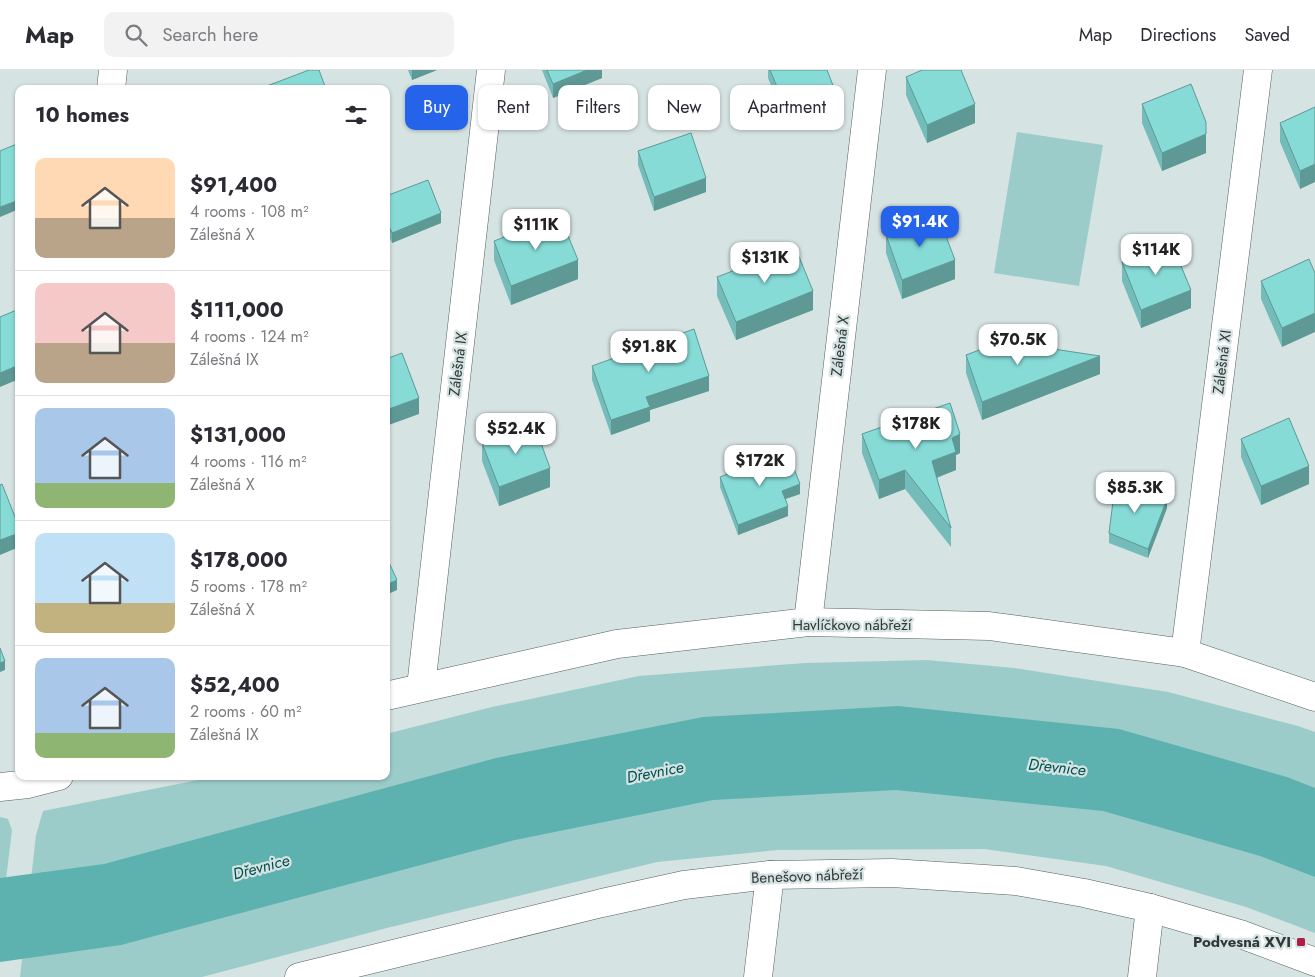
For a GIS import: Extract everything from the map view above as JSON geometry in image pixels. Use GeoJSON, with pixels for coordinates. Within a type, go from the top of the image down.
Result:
{"type":"FeatureCollection","features":[{"type":"Feature","properties":{"kind":"street"},"geometry":{"type":"LineString","coordinates":[[111,85],[113,70]]}},
{"type":"Feature","properties":{"kind":"street","name":"Zálešná IX"},"geometry":{"type":"LineString","coordinates":[[420,687],[491,70]]}},
{"type":"Feature","properties":{"kind":"street","name":"Zálešná X"},"geometry":{"type":"LineString","coordinates":[[808,622],[872,70]]}},
{"type":"Feature","properties":{"kind":"street","name":"Zálešná XI"},"geometry":{"type":"LineString","coordinates":[[1184,653],[1258,70]]}},
{"type":"Feature","properties":{"kind":"street","name":"Havlíčkovo nábřeží"},"geometry":{"type":"LineString","coordinates":[[390,695],[616,644],[808,622],[989,626],[1184,653],[1315,697]]}},
{"type":"Feature","properties":{"kind":"street"},"geometry":{"type":"LineString","coordinates":[[0,787],[28,780]]}},
{"type":"Feature","properties":{"kind":"street","name":"Benešovo nábřeží"},"geometry":{"type":"LineString","coordinates":[[299,977],[385,966],[620,899],[684,886],[770,874],[892,873],[1016,881],[1084,893],[1150,908],[1243,935],[1315,962]]}},
{"type":"Feature","properties":{"kind":"street"},"geometry":{"type":"LineString","coordinates":[[758,977],[770,874]]}},
{"type":"Feature","properties":{"kind":"street"},"geometry":{"type":"LineString","coordinates":[[1142,977],[1150,908]]}},
{"type":"Feature","properties":{"kind":"shaded area"},"geometry":{"type":"Polygon","coordinates":[[[1017,132],[1103,145],[1079,286],[994,273],[1017,132]]]}},
{"type":"Feature","properties":{"kind":"shaded area"},"geometry":{"type":"Polygon","coordinates":[[[927,660],[1014,668],[1168,692],[1315,732],[1315,933],[1246,907],[1106,866],[984,849],[778,850],[657,862],[387,928],[202,977],[20,977],[36,835],[43,811],[198,780],[390,780],[390,733],[492,707],[639,676],[805,663],[927,660]]]}},
{"type":"Feature","properties":{"kind":"shaded area"},"geometry":{"type":"Polygon","coordinates":[[[0,817],[8,819],[12,830],[0,929],[0,817]]]}},
{"type":"Feature","properties":{"kind":"water","name":"Dřevnice"},"geometry":{"type":"Polygon","coordinates":[[[898,706],[1119,729],[1287,777],[1315,788],[1315,877],[1260,856],[1103,811],[896,790],[713,800],[515,840],[121,945],[0,962],[0,878],[104,864],[496,758],[703,717],[898,706]]]}},
{"type":"Feature","properties":{"kind":"building"},"geometry":{"type":"Polygon","coordinates":[[[309,70],[319,70],[325,85],[270,85],[309,70]]]}},
{"type":"Feature","properties":{"kind":"building"},"geometry":{"type":"Polygon","coordinates":[[[547,70],[587,70],[553,84],[547,70]]]}},
{"type":"Feature","properties":{"kind":"building"},"geometry":{"type":"Polygon","coordinates":[[[770,70],[827,70],[833,85],[776,85],[770,70]]]}},
{"type":"Feature","properties":{"kind":"building"},"geometry":{"type":"Polygon","coordinates":[[[922,70],[961,70],[975,104],[927,125],[906,77],[922,70]]]}},
{"type":"Feature","properties":{"kind":"building"},"geometry":{"type":"Polygon","coordinates":[[[1191,84],[1206,122],[1206,134],[1162,153],[1142,104],[1191,84]]]}},
{"type":"Feature","properties":{"kind":"building"},"geometry":{"type":"Polygon","coordinates":[[[1315,107],[1315,164],[1300,171],[1280,123],[1315,107]]]}},
{"type":"Feature","properties":{"kind":"building"},"geometry":{"type":"Polygon","coordinates":[[[691,133],[706,178],[654,197],[638,151],[691,133]]]}},
{"type":"Feature","properties":{"kind":"building"},"geometry":{"type":"Polygon","coordinates":[[[15,145],[15,201],[0,207],[0,151],[15,145]]]}},
{"type":"Feature","properties":{"kind":"building"},"geometry":{"type":"Polygon","coordinates":[[[428,180],[441,213],[392,233],[390,228],[390,194],[428,180]]]}},
{"type":"Feature","properties":{"kind":"building"},"geometry":{"type":"Polygon","coordinates":[[[938,215],[955,260],[902,280],[886,235],[938,215]]]}},
{"type":"Feature","properties":{"kind":"building"},"geometry":{"type":"Polygon","coordinates":[[[560,216],[578,260],[511,286],[494,241],[560,216]]]}},
{"type":"Feature","properties":{"kind":"building"},"geometry":{"type":"Polygon","coordinates":[[[1171,242],[1191,290],[1141,310],[1122,262],[1171,242]]]}},
{"type":"Feature","properties":{"kind":"building"},"geometry":{"type":"Polygon","coordinates":[[[795,247],[813,291],[736,322],[717,277],[795,247]]]}},
{"type":"Feature","properties":{"kind":"building"},"geometry":{"type":"Polygon","coordinates":[[[1309,259],[1315,273],[1315,313],[1282,328],[1261,281],[1309,259]]]}},
{"type":"Feature","properties":{"kind":"building"},"geometry":{"type":"Polygon","coordinates":[[[15,311],[15,367],[0,373],[0,317],[15,311]]]}},
{"type":"Feature","properties":{"kind":"building"},"geometry":{"type":"Polygon","coordinates":[[[694,329],[709,376],[646,397],[650,407],[611,420],[592,366],[694,329]]]}},
{"type":"Feature","properties":{"kind":"building"},"geometry":{"type":"Polygon","coordinates":[[[1006,340],[1007,342],[1100,356],[982,402],[966,355],[1006,340]]]}},
{"type":"Feature","properties":{"kind":"building"},"geometry":{"type":"Polygon","coordinates":[[[402,353],[419,398],[390,409],[390,358],[402,353]]]}},
{"type":"Feature","properties":{"kind":"building"},"geometry":{"type":"Polygon","coordinates":[[[950,403],[960,434],[952,438],[956,452],[932,461],[951,528],[905,470],[879,480],[862,434],[950,403]]]}},
{"type":"Feature","properties":{"kind":"building"},"geometry":{"type":"Polygon","coordinates":[[[1289,418],[1309,466],[1261,486],[1241,439],[1289,418]]]}},
{"type":"Feature","properties":{"kind":"building"},"geometry":{"type":"Polygon","coordinates":[[[534,424],[550,468],[499,487],[482,443],[534,424]]]}},
{"type":"Feature","properties":{"kind":"building"},"geometry":{"type":"Polygon","coordinates":[[[787,451],[800,484],[782,491],[788,506],[738,525],[720,477],[787,451]]]}},
{"type":"Feature","properties":{"kind":"building"},"geometry":{"type":"Polygon","coordinates":[[[1116,478],[1167,499],[1148,549],[1109,533],[1116,478]]]}},
{"type":"Feature","properties":{"kind":"building"},"geometry":{"type":"Polygon","coordinates":[[[2,484],[15,517],[15,534],[0,540],[0,485],[2,484]]]}},
{"type":"Feature","properties":{"kind":"building"},"geometry":{"type":"Polygon","coordinates":[[[390,565],[397,580],[390,583],[390,565]]]}},
{"type":"Feature","properties":{"kind":"building"},"geometry":{"type":"Polygon","coordinates":[[[0,648],[5,661],[0,663],[0,648]]]}},
{"type":"Feature","properties":{"kind":"place","name":"Podvesná XVI"},"geometry":{"type":"Point","coordinates":[1301,942]}}]}
